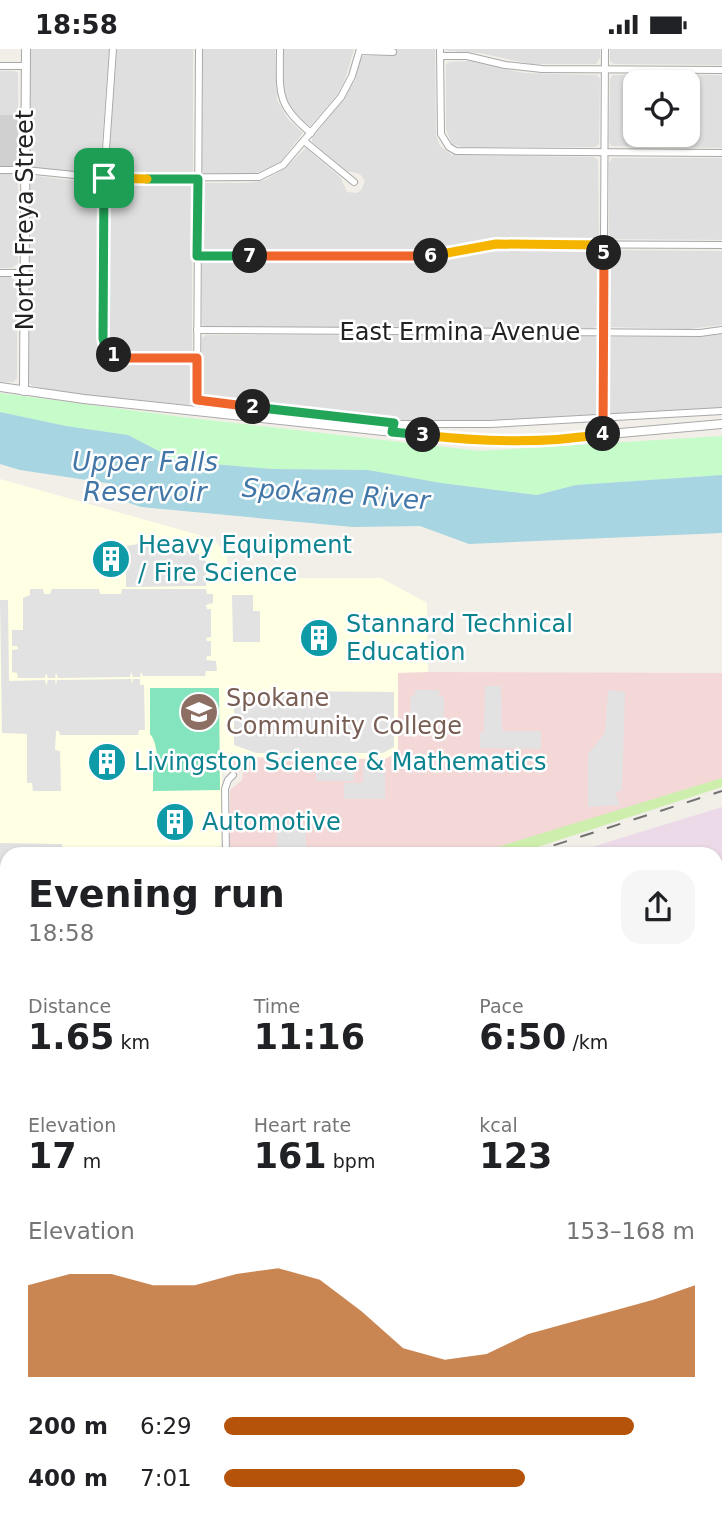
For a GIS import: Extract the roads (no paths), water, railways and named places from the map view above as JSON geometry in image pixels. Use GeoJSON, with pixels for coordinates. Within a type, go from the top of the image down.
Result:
{"type":"FeatureCollection","features":[{"type":"Feature","properties":{"kind":"street","name":"North Freya Street"},"geometry":{"type":"LineString","coordinates":[[24,391],[26,49]]}},
{"type":"Feature","properties":{"kind":"street"},"geometry":{"type":"LineString","coordinates":[[113,49],[104,178],[105,347],[110,353],[125,358],[197,358]]}},
{"type":"Feature","properties":{"kind":"street"},"geometry":{"type":"LineString","coordinates":[[197,411],[199,49]]}},
{"type":"Feature","properties":{"kind":"street"},"geometry":{"type":"LineString","coordinates":[[280,49],[282,98],[293,119],[310,133]]}},
{"type":"Feature","properties":{"kind":"street"},"geometry":{"type":"LineString","coordinates":[[603,435],[605,49]]}},
{"type":"Feature","properties":{"kind":"street"},"geometry":{"type":"LineString","coordinates":[[0,170],[104,178],[259,177],[283,165],[341,97],[352,76],[360,50],[394,52]]}},
{"type":"Feature","properties":{"kind":"street"},"geometry":{"type":"LineString","coordinates":[[722,70],[522,68],[480,58],[441,53],[441,134],[449,147],[464,152],[722,153]]}},
{"type":"Feature","properties":{"kind":"street"},"geometry":{"type":"LineString","coordinates":[[0,66],[26,66]]}},
{"type":"Feature","properties":{"kind":"street"},"geometry":{"type":"LineString","coordinates":[[304,141],[354,182]]}},
{"type":"Feature","properties":{"kind":"street"},"geometry":{"type":"LineString","coordinates":[[197,256],[416,257],[496,244],[722,245]]}},
{"type":"Feature","properties":{"kind":"street"},"geometry":{"type":"LineString","coordinates":[[0,273],[25,273]]}},
{"type":"Feature","properties":{"kind":"street","name":"East Ermina Avenue"},"geometry":{"type":"LineString","coordinates":[[197,330],[700,333],[722,330]]}},
{"type":"Feature","properties":{"kind":"street"},"geometry":{"type":"LineString","coordinates":[[0,387],[84,400],[393,428],[722,411]]}},
{"type":"Feature","properties":{"kind":"street"},"geometry":{"type":"LineString","coordinates":[[197,400],[487,442],[603,435],[722,423]]}},
{"type":"Feature","properties":{"kind":"street"},"geometry":{"type":"LineString","coordinates":[[226,847],[225,789],[233,775]]}},
{"type":"Feature","properties":{"kind":"water","name":"Upper Falls Reservoir"},"geometry":{"type":"Polygon","coordinates":[[[0,412],[66,426],[128,435],[178,461],[272,469],[368,470],[441,483],[537,495],[576,485],[722,475],[722,533],[469,544],[420,526],[353,527],[141,507],[121,500],[113,484],[20,470],[0,464],[0,412]]]}},
{"type":"Feature","properties":{"kind":"railway"},"geometry":{"type":"LineString","coordinates":[[549,847],[722,791]]}},
{"type":"Feature","properties":{"kind":"place","name":"Heavy Equipment / Fire Science"},"geometry":{"type":"Point","coordinates":[111,559]}},
{"type":"Feature","properties":{"kind":"place","name":"Stannard Technical Education"},"geometry":{"type":"Point","coordinates":[319,638]}},
{"type":"Feature","properties":{"kind":"place","name":"Spokane Community College"},"geometry":{"type":"Point","coordinates":[199,712]}},
{"type":"Feature","properties":{"kind":"place","name":"Livingston Science & Mathematics"},"geometry":{"type":"Point","coordinates":[107,762]}},
{"type":"Feature","properties":{"kind":"place","name":"Automotive"},"geometry":{"type":"Point","coordinates":[175,822]}},
{"type":"Feature","properties":{"kind":"water label","name":"Spokane River"},"geometry":{"type":"Point","coordinates":[336,494]}}]}
